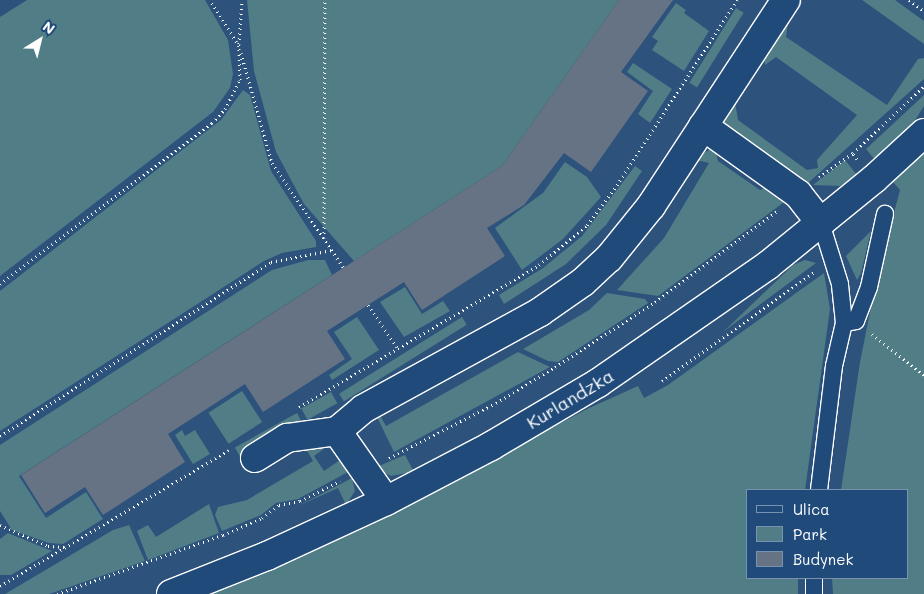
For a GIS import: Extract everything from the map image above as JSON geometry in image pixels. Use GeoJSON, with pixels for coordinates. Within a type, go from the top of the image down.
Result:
{"type":"FeatureCollection","features":[{"type":"Feature","properties":{"kind":"street"},"geometry":{"type":"LineString","coordinates":[[246,452],[288,438],[315,436],[337,431],[364,409],[540,312],[583,282],[609,258],[651,206],[786,0]]}},
{"type":"Feature","properties":{"kind":"street"},"geometry":{"type":"LineString","coordinates":[[703,126],[798,194],[821,223]]}},
{"type":"Feature","properties":{"kind":"street","name":"Kurlandzka"},"geometry":{"type":"LineString","coordinates":[[171,594],[267,556],[386,502],[491,446],[598,384],[676,332],[821,223],[924,133]]}},
{"type":"Feature","properties":{"kind":"street"},"geometry":{"type":"LineString","coordinates":[[337,431],[386,502]]}},
{"type":"Feature","properties":{"kind":"lane"},"geometry":{"type":"LineString","coordinates":[[820,489],[834,366],[850,322],[869,287],[885,214]]}},
{"type":"Feature","properties":{"kind":"lane"},"geometry":{"type":"LineString","coordinates":[[821,223],[850,322]]}},
{"type":"Feature","properties":{"kind":"lane"},"geometry":{"type":"LineString","coordinates":[[814,579],[814,594]]}},
{"type":"Feature","properties":{"kind":"path"},"geometry":{"type":"LineString","coordinates":[[210,0],[239,46],[272,163],[344,268]]}},
{"type":"Feature","properties":{"kind":"path"},"geometry":{"type":"LineString","coordinates":[[0,284],[212,123],[225,109],[240,80],[239,46],[242,0]]}},
{"type":"Feature","properties":{"kind":"path"},"geometry":{"type":"LineString","coordinates":[[324,0],[324,238]]}},
{"type":"Feature","properties":{"kind":"path"},"geometry":{"type":"LineString","coordinates":[[295,410],[397,347],[539,265],[587,225],[617,184],[737,0]]}},
{"type":"Feature","properties":{"kind":"path"},"geometry":{"type":"LineString","coordinates":[[908,0],[924,11]]}},
{"type":"Feature","properties":{"kind":"path"},"geometry":{"type":"LineString","coordinates":[[57,594],[223,535],[262,518],[279,505],[300,501],[363,469],[419,445],[555,367],[655,302],[798,194],[842,158],[853,153]]}},
{"type":"Feature","properties":{"kind":"path"},"geometry":{"type":"LineString","coordinates":[[0,436],[271,262],[332,250]]}},
{"type":"Feature","properties":{"kind":"path"},"geometry":{"type":"LineString","coordinates":[[662,381],[832,258]]}},
{"type":"Feature","properties":{"kind":"path"},"geometry":{"type":"LineString","coordinates":[[368,305],[397,347]]}},
{"type":"Feature","properties":{"kind":"path"},"geometry":{"type":"LineString","coordinates":[[850,322],[924,376]]}},
{"type":"Feature","properties":{"kind":"path"},"geometry":{"type":"LineString","coordinates":[[0,586],[66,548],[246,452]]}},
{"type":"Feature","properties":{"kind":"path"},"geometry":{"type":"LineString","coordinates":[[0,525],[48,546],[66,548]]}},
{"type":"Feature","properties":{"kind":"green space"},"geometry":{"type":"Polygon","coordinates":[[[27,0],[205,0],[228,40],[233,74],[230,88],[213,112],[0,276],[0,17],[27,0]]]}},
{"type":"Feature","properties":{"kind":"green space"},"geometry":{"type":"Polygon","coordinates":[[[247,0],[619,0],[502,166],[354,261],[304,204],[276,152],[254,71],[247,0]]]}},
{"type":"Feature","properties":{"kind":"green space"},"geometry":{"type":"Polygon","coordinates":[[[862,0],[895,0],[924,21],[924,44],[862,0]]]}},
{"type":"Feature","properties":{"kind":"green space"},"geometry":{"type":"Polygon","coordinates":[[[676,3],[686,10],[684,13],[709,31],[684,71],[652,50],[658,41],[652,37],[676,3]]]}},
{"type":"Feature","properties":{"kind":"green space"},"geometry":{"type":"Polygon","coordinates":[[[736,8],[744,13],[697,87],[689,83],[736,8]]]}},
{"type":"Feature","properties":{"kind":"green space"},"geometry":{"type":"Polygon","coordinates":[[[788,23],[786,37],[887,105],[918,59],[924,58],[924,79],[808,183],[726,125],[722,118],[735,102],[738,120],[807,170],[818,168],[817,160],[857,115],[776,57],[765,65],[764,55],[784,24],[788,23]]]}},
{"type":"Feature","properties":{"kind":"green space"},"geometry":{"type":"Polygon","coordinates":[[[633,63],[672,89],[650,123],[638,114],[653,91],[627,72],[633,63]]]}},
{"type":"Feature","properties":{"kind":"green space"},"geometry":{"type":"Polygon","coordinates":[[[243,90],[250,95],[271,171],[316,241],[316,247],[282,253],[264,261],[0,431],[0,291],[221,120],[243,90]]]}},
{"type":"Feature","properties":{"kind":"green space"},"geometry":{"type":"Polygon","coordinates":[[[924,95],[924,106],[910,128],[875,160],[866,149],[924,95]]]}},
{"type":"Feature","properties":{"kind":"green space"},"geometry":{"type":"Polygon","coordinates":[[[715,147],[718,161],[760,190],[770,185],[787,200],[658,296],[617,290],[664,238],[709,163],[692,159],[715,147]]]}},
{"type":"Feature","properties":{"kind":"green space"},"geometry":{"type":"Polygon","coordinates":[[[924,152],[924,594],[833,594],[832,579],[909,579],[909,489],[841,489],[860,362],[877,277],[900,190],[892,181],[924,152]]]}},
{"type":"Feature","properties":{"kind":"green space"},"geometry":{"type":"Polygon","coordinates":[[[845,160],[857,175],[840,186],[813,185],[845,160]]]}},
{"type":"Feature","properties":{"kind":"green space"},"geometry":{"type":"Polygon","coordinates":[[[565,162],[587,177],[601,197],[563,239],[522,270],[495,228],[543,193],[565,162]]]}},
{"type":"Feature","properties":{"kind":"green space"},"geometry":{"type":"Polygon","coordinates":[[[635,166],[642,171],[606,225],[566,264],[504,304],[499,295],[543,268],[582,236],[635,166]]]}},
{"type":"Feature","properties":{"kind":"green space"},"geometry":{"type":"Polygon","coordinates":[[[871,231],[861,273],[857,280],[846,256],[871,231]]]}},
{"type":"Feature","properties":{"kind":"green space"},"geometry":{"type":"Polygon","coordinates":[[[308,260],[325,260],[332,275],[19,476],[46,518],[86,492],[103,519],[63,544],[49,543],[12,530],[0,511],[0,445],[272,270],[308,260]]]}},
{"type":"Feature","properties":{"kind":"green space"},"geometry":{"type":"Polygon","coordinates":[[[805,260],[816,263],[723,332],[793,265],[805,260]]]}},
{"type":"Feature","properties":{"kind":"green space"},"geometry":{"type":"Polygon","coordinates":[[[824,273],[830,309],[805,489],[746,489],[746,579],[798,579],[798,594],[209,594],[380,520],[587,409],[638,386],[644,398],[668,385],[824,273]]]}},
{"type":"Feature","properties":{"kind":"green space"},"geometry":{"type":"Polygon","coordinates":[[[405,287],[422,314],[443,301],[450,311],[404,337],[380,302],[405,287]]]}},
{"type":"Feature","properties":{"kind":"green space"},"geometry":{"type":"Polygon","coordinates":[[[607,293],[645,299],[648,303],[558,362],[548,361],[523,349],[589,310],[607,293]]]}},
{"type":"Feature","properties":{"kind":"green space"},"geometry":{"type":"Polygon","coordinates":[[[357,317],[379,350],[332,380],[329,375],[352,359],[334,332],[357,317]]]}},
{"type":"Feature","properties":{"kind":"green space"},"geometry":{"type":"Polygon","coordinates":[[[462,317],[467,325],[344,401],[339,394],[462,317]]]}},
{"type":"Feature","properties":{"kind":"green space"},"geometry":{"type":"Polygon","coordinates":[[[518,352],[550,367],[394,452],[375,413],[378,412],[386,426],[518,352]]]}},
{"type":"Feature","properties":{"kind":"green space"},"geometry":{"type":"Polygon","coordinates":[[[242,391],[262,422],[229,444],[208,413],[242,391]]]}},
{"type":"Feature","properties":{"kind":"green space"},"geometry":{"type":"Polygon","coordinates":[[[331,392],[337,403],[308,420],[301,408],[331,392]]]}},
{"type":"Feature","properties":{"kind":"green space"},"geometry":{"type":"Polygon","coordinates":[[[297,413],[302,422],[240,456],[235,447],[297,413]]]}},
{"type":"Feature","properties":{"kind":"green space"},"geometry":{"type":"Polygon","coordinates":[[[182,430],[185,436],[195,430],[210,454],[193,464],[175,435],[182,430]]]}},
{"type":"Feature","properties":{"kind":"green space"},"geometry":{"type":"Polygon","coordinates":[[[329,445],[314,456],[324,471],[340,460],[348,472],[298,499],[276,503],[261,515],[222,531],[215,515],[218,507],[247,500],[313,461],[305,447],[329,445]]]}},
{"type":"Feature","properties":{"kind":"green space"},"geometry":{"type":"Polygon","coordinates":[[[405,455],[414,472],[391,476],[374,468],[405,455]]]}},
{"type":"Feature","properties":{"kind":"green space"},"geometry":{"type":"Polygon","coordinates":[[[352,478],[355,491],[346,505],[338,488],[298,506],[352,478]]]}},
{"type":"Feature","properties":{"kind":"green space"},"geometry":{"type":"Polygon","coordinates":[[[209,504],[219,533],[148,560],[137,531],[148,525],[156,537],[209,504]]]}},
{"type":"Feature","properties":{"kind":"green space"},"geometry":{"type":"Polygon","coordinates":[[[129,525],[145,561],[49,594],[5,594],[113,530],[129,525]]]}},
{"type":"Feature","properties":{"kind":"green space"},"geometry":{"type":"Polygon","coordinates":[[[8,533],[52,551],[11,575],[0,575],[0,539],[8,533]]]}},
{"type":"Feature","properties":{"kind":"building"},"geometry":{"type":"Polygon","coordinates":[[[619,0],[673,0],[621,72],[648,91],[591,172],[564,153],[524,205],[487,228],[505,256],[422,310],[404,282],[327,331],[345,359],[263,412],[245,384],[168,434],[185,462],[103,515],[85,487],[45,513],[21,475],[502,166],[619,0]]]}}]}
